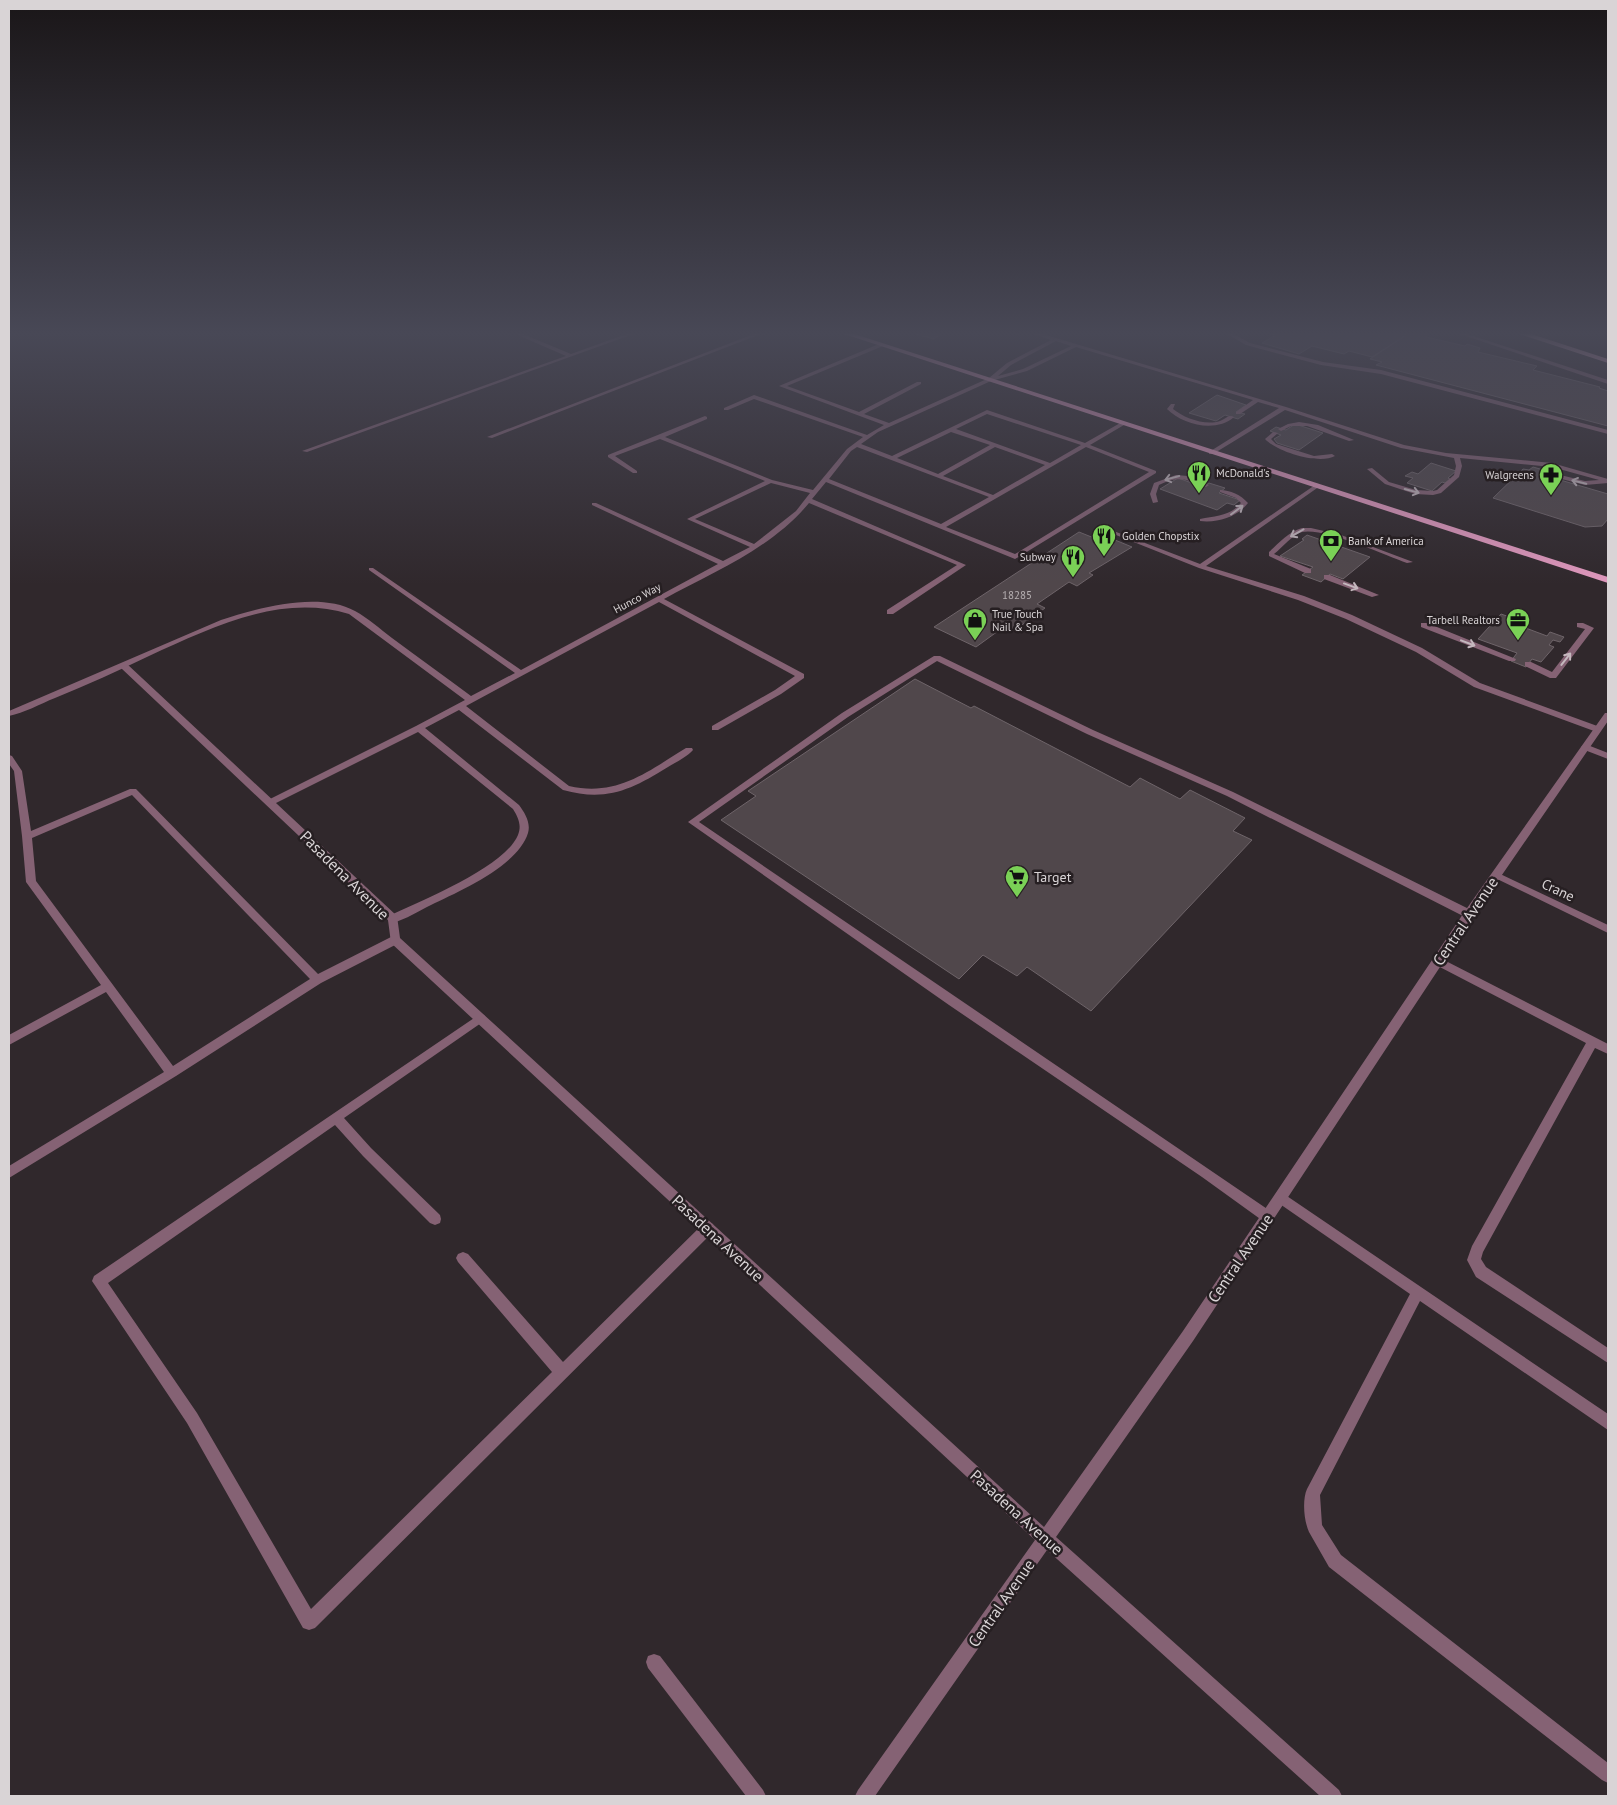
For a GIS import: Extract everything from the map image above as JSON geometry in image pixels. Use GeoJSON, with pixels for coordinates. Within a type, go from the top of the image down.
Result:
{"type":"FeatureCollection","features":[{"type":"Feature","properties":{"kind":"main road"},"geometry":{"type":"LineString","coordinates":[[1099,416],[1608,580]]}},
{"type":"Feature","properties":{"kind":"street"},"geometry":{"type":"LineString","coordinates":[[305,451],[402,416]]}},
{"type":"Feature","properties":{"kind":"street"},"geometry":{"type":"LineString","coordinates":[[490,437],[544,416]]}},
{"type":"Feature","properties":{"kind":"street"},"geometry":{"type":"LineString","coordinates":[[809,416],[868,437]]}},
{"type":"Feature","properties":{"kind":"street"},"geometry":{"type":"LineString","coordinates":[[865,416],[889,425]]}},
{"type":"Feature","properties":{"kind":"street","name":"Hunco Way"},"geometry":{"type":"LineString","coordinates":[[271,802],[419,728],[755,547],[798,512],[849,450],[889,425],[908,416]]}},
{"type":"Feature","properties":{"kind":"street"},"geometry":{"type":"LineString","coordinates":[[893,458],[979,416]]}},
{"type":"Feature","properties":{"kind":"street"},"geometry":{"type":"LineString","coordinates":[[824,479],[1015,557],[1154,472],[1086,445],[1000,416]]}},
{"type":"Feature","properties":{"kind":"street"},"geometry":{"type":"LineString","coordinates":[[1182,416],[1204,423],[1219,423],[1231,417]]}},
{"type":"Feature","properties":{"kind":"street"},"geometry":{"type":"LineString","coordinates":[[1212,453],[1271,416]]}},
{"type":"Feature","properties":{"kind":"street"},"geometry":{"type":"LineString","coordinates":[[1309,416],[1403,447],[1456,456],[1552,465],[1607,481]]}},
{"type":"Feature","properties":{"kind":"street"},"geometry":{"type":"LineString","coordinates":[[1548,416],[1608,432]]}},
{"type":"Feature","properties":{"kind":"street"},"geometry":{"type":"LineString","coordinates":[[635,472],[610,456],[705,418]]}},
{"type":"Feature","properties":{"kind":"street"},"geometry":{"type":"LineString","coordinates":[[1281,428],[1292,423],[1302,423],[1317,426],[1334,435],[1351,440]]}},
{"type":"Feature","properties":{"kind":"street"},"geometry":{"type":"LineString","coordinates":[[941,527],[1122,424]]}},
{"type":"Feature","properties":{"kind":"street"},"geometry":{"type":"LineString","coordinates":[[952,430],[1051,465]]}},
{"type":"Feature","properties":{"kind":"street"},"geometry":{"type":"LineString","coordinates":[[1275,433],[1268,439],[1274,445],[1314,458],[1332,456]]}},
{"type":"Feature","properties":{"kind":"street"},"geometry":{"type":"LineString","coordinates":[[660,437],[770,481],[815,492]]}},
{"type":"Feature","properties":{"kind":"street"},"geometry":{"type":"LineString","coordinates":[[857,445],[994,497]]}},
{"type":"Feature","properties":{"kind":"street"},"geometry":{"type":"LineString","coordinates":[[938,476],[995,445]]}},
{"type":"Feature","properties":{"kind":"street"},"geometry":{"type":"LineString","coordinates":[[1370,470],[1387,483],[1415,492],[1433,494],[1439,492],[1457,476],[1459,466],[1456,456]]}},
{"type":"Feature","properties":{"kind":"street"},"geometry":{"type":"LineString","coordinates":[[1502,460],[1531,468]]}},
{"type":"Feature","properties":{"kind":"street"},"geometry":{"type":"LineString","coordinates":[[1552,475],[1582,483],[1598,484],[1607,481]]}},
{"type":"Feature","properties":{"kind":"street"},"geometry":{"type":"LineString","coordinates":[[1155,502],[1153,494],[1156,484],[1173,476],[1182,476],[1206,485]]}},
{"type":"Feature","properties":{"kind":"street"},"geometry":{"type":"LineString","coordinates":[[755,547],[690,519],[770,481]]}},
{"type":"Feature","properties":{"kind":"street"},"geometry":{"type":"LineString","coordinates":[[1201,567],[1317,486]]}},
{"type":"Feature","properties":{"kind":"street"},"geometry":{"type":"LineString","coordinates":[[1202,520],[1223,518],[1239,511],[1244,503],[1238,497],[1222,491]]}},
{"type":"Feature","properties":{"kind":"street"},"geometry":{"type":"LineString","coordinates":[[808,500],[962,565],[890,612]]}},
{"type":"Feature","properties":{"kind":"street"},"geometry":{"type":"LineString","coordinates":[[594,504],[723,564]]}},
{"type":"Feature","properties":{"kind":"street"},"geometry":{"type":"LineString","coordinates":[[1308,571],[1271,556],[1271,553],[1296,532],[1304,529],[1321,531],[1409,562]]}},
{"type":"Feature","properties":{"kind":"street"},"geometry":{"type":"LineString","coordinates":[[1109,531],[1201,567],[1301,598],[1349,617],[1419,650],[1477,685],[1598,729]]}},
{"type":"Feature","properties":{"kind":"street"},"geometry":{"type":"LineString","coordinates":[[371,569],[520,673]]}},
{"type":"Feature","properties":{"kind":"street"},"geometry":{"type":"LineString","coordinates":[[1326,577],[1375,595]]}},
{"type":"Feature","properties":{"kind":"street"},"geometry":{"type":"LineString","coordinates":[[658,599],[801,676],[778,692],[715,728]]}},
{"type":"Feature","properties":{"kind":"street"},"geometry":{"type":"LineString","coordinates":[[9,714],[124,666],[182,638],[236,618],[271,609],[300,605],[330,606],[352,612],[471,700]]}},
{"type":"Feature","properties":{"kind":"street"},"geometry":{"type":"LineString","coordinates":[[1424,625],[1512,659]]}},
{"type":"Feature","properties":{"kind":"street"},"geometry":{"type":"LineString","coordinates":[[1528,664],[1553,676],[1590,628],[1580,625]]}},
{"type":"Feature","properties":{"kind":"street"},"geometry":{"type":"LineString","coordinates":[[1268,1217],[693,822],[845,715],[937,658],[1090,732],[1230,794],[1469,914]]}},
{"type":"Feature","properties":{"kind":"street","name":"Pasadena Avenue"},"geometry":{"type":"LineString","coordinates":[[124,666],[271,802],[393,919],[395,940],[1046,1539],[1327,1794]]}},
{"type":"Feature","properties":{"kind":"street"},"geometry":{"type":"LineString","coordinates":[[460,706],[566,788],[582,794],[604,794],[622,789],[689,750]]}},
{"type":"Feature","properties":{"kind":"street","name":"Central Avenue"},"geometry":{"type":"LineString","coordinates":[[864,1796],[1188,1336],[1469,914],[1608,715]]}},
{"type":"Feature","properties":{"kind":"street"},"geometry":{"type":"LineString","coordinates":[[393,919],[472,882],[510,853],[523,836],[524,820],[516,807],[419,728]]}},
{"type":"Feature","properties":{"kind":"street"},"geometry":{"type":"LineString","coordinates":[[1585,747],[1608,756]]}},
{"type":"Feature","properties":{"kind":"street"},"geometry":{"type":"LineString","coordinates":[[9,758],[18,772],[31,882],[172,1072]]}},
{"type":"Feature","properties":{"kind":"street"},"geometry":{"type":"LineString","coordinates":[[27,836],[133,791],[317,980]]}},
{"type":"Feature","properties":{"kind":"street","name":"Crane"},"geometry":{"type":"LineString","coordinates":[[1496,875],[1608,929]]}},
{"type":"Feature","properties":{"kind":"street"},"geometry":{"type":"LineString","coordinates":[[9,1172],[317,980],[395,940]]}},
{"type":"Feature","properties":{"kind":"street"},"geometry":{"type":"LineString","coordinates":[[1438,961],[1608,1049]]}},
{"type":"Feature","properties":{"kind":"street"},"geometry":{"type":"LineString","coordinates":[[9,1040],[108,986]]}},
{"type":"Feature","properties":{"kind":"street"},"geometry":{"type":"LineString","coordinates":[[480,1018],[99,1281],[192,1418],[309,1622],[708,1228]]}},
{"type":"Feature","properties":{"kind":"street"},"geometry":{"type":"LineString","coordinates":[[1593,1041],[1477,1250],[1474,1260],[1481,1272],[1608,1356]]}},
{"type":"Feature","properties":{"kind":"street"},"geometry":{"type":"LineString","coordinates":[[336,1118],[367,1152],[435,1219]]}},
{"type":"Feature","properties":{"kind":"street"},"geometry":{"type":"LineString","coordinates":[[1281,1198],[1608,1423]]}},
{"type":"Feature","properties":{"kind":"street"},"geometry":{"type":"LineString","coordinates":[[463,1258],[562,1372]]}},
{"type":"Feature","properties":{"kind":"street"},"geometry":{"type":"LineString","coordinates":[[1418,1292],[1312,1494],[1314,1527],[1335,1561],[1608,1774]]}},
{"type":"Feature","properties":{"kind":"street"},"geometry":{"type":"LineString","coordinates":[[654,1662],[757,1796]]}},
{"type":"Feature","properties":{"kind":"building"},"geometry":{"type":"Polygon","coordinates":[[[1200,416],[1223,416],[1216,421],[1200,416]]]}},
{"type":"Feature","properties":{"kind":"building"},"geometry":{"type":"Polygon","coordinates":[[[1229,416],[1242,416],[1238,419],[1229,416]]]}},
{"type":"Feature","properties":{"kind":"building"},"geometry":{"type":"Polygon","coordinates":[[[1571,416],[1608,416],[1608,426],[1571,416]]]}},
{"type":"Feature","properties":{"kind":"building"},"geometry":{"type":"Polygon","coordinates":[[[1295,424],[1323,433],[1299,450],[1277,443],[1274,439],[1281,435],[1270,431],[1276,427],[1286,430],[1295,424]]]}},
{"type":"Feature","properties":{"kind":"building"},"geometry":{"type":"Polygon","coordinates":[[[1431,463],[1456,471],[1448,478],[1450,479],[1445,483],[1442,482],[1432,491],[1407,483],[1413,478],[1405,476],[1412,472],[1418,474],[1431,463]]]}},
{"type":"Feature","properties":{"kind":"building","name":"Walgreens"},"geometry":{"type":"Polygon","coordinates":[[[1533,467],[1554,473],[1550,477],[1608,494],[1608,519],[1602,526],[1585,527],[1493,498],[1523,469],[1529,470],[1533,467]]]}},
{"type":"Feature","properties":{"kind":"building","name":"McDonald's"},"geometry":{"type":"Polygon","coordinates":[[[1178,478],[1203,487],[1209,483],[1225,488],[1219,493],[1240,500],[1234,505],[1227,503],[1217,510],[1160,489],[1178,478]]]}},
{"type":"Feature","properties":{"kind":"building"},"geometry":{"type":"Polygon","coordinates":[[[1079,532],[1109,544],[1115,540],[1132,547],[1089,573],[1093,575],[1077,586],[1069,582],[1037,604],[1045,608],[1015,630],[1005,626],[976,647],[934,627],[1079,532]]]}},
{"type":"Feature","properties":{"kind":"building","name":"Bank of America"},"geometry":{"type":"Polygon","coordinates":[[[1307,535],[1370,557],[1343,579],[1330,574],[1321,582],[1302,575],[1313,567],[1280,556],[1304,540],[1302,539],[1307,535]]]}},
{"type":"Feature","properties":{"kind":"building","name":"Tarbell Realtors"},"geometry":{"type":"Polygon","coordinates":[[[1501,614],[1527,623],[1523,627],[1547,636],[1550,632],[1564,637],[1560,642],[1553,640],[1549,645],[1554,647],[1541,662],[1532,659],[1526,667],[1511,661],[1517,653],[1478,639],[1501,614]]]}},
{"type":"Feature","properties":{"kind":"building","name":"Target"},"geometry":{"type":"Polygon","coordinates":[[[915,679],[971,708],[974,706],[1130,787],[1140,778],[1180,799],[1190,790],[1245,818],[1233,831],[1252,840],[1091,1011],[1027,967],[1017,976],[983,955],[959,979],[721,820],[756,796],[748,791],[915,679]]]}},
{"type":"Feature","properties":{"kind":"place","name":"McDonald's"},"geometry":{"type":"Point","coordinates":[1199,494]}},
{"type":"Feature","properties":{"kind":"place","name":"Walgreens"},"geometry":{"type":"Point","coordinates":[1551,496]}},
{"type":"Feature","properties":{"kind":"place","name":"Golden Chopstix"},"geometry":{"type":"Point","coordinates":[1104,557]}},
{"type":"Feature","properties":{"kind":"place","name":"Bank of America"},"geometry":{"type":"Point","coordinates":[1331,562]}},
{"type":"Feature","properties":{"kind":"place","name":"Subway"},"geometry":{"type":"Point","coordinates":[1073,578]}},
{"type":"Feature","properties":{"kind":"place","name":"True Touch Nail & Spa"},"geometry":{"type":"Point","coordinates":[975,641]}},
{"type":"Feature","properties":{"kind":"place","name":"Tarbell Realtors"},"geometry":{"type":"Point","coordinates":[1518,641]}},
{"type":"Feature","properties":{"kind":"place","name":"Target"},"geometry":{"type":"Point","coordinates":[1017,898]}}]}
